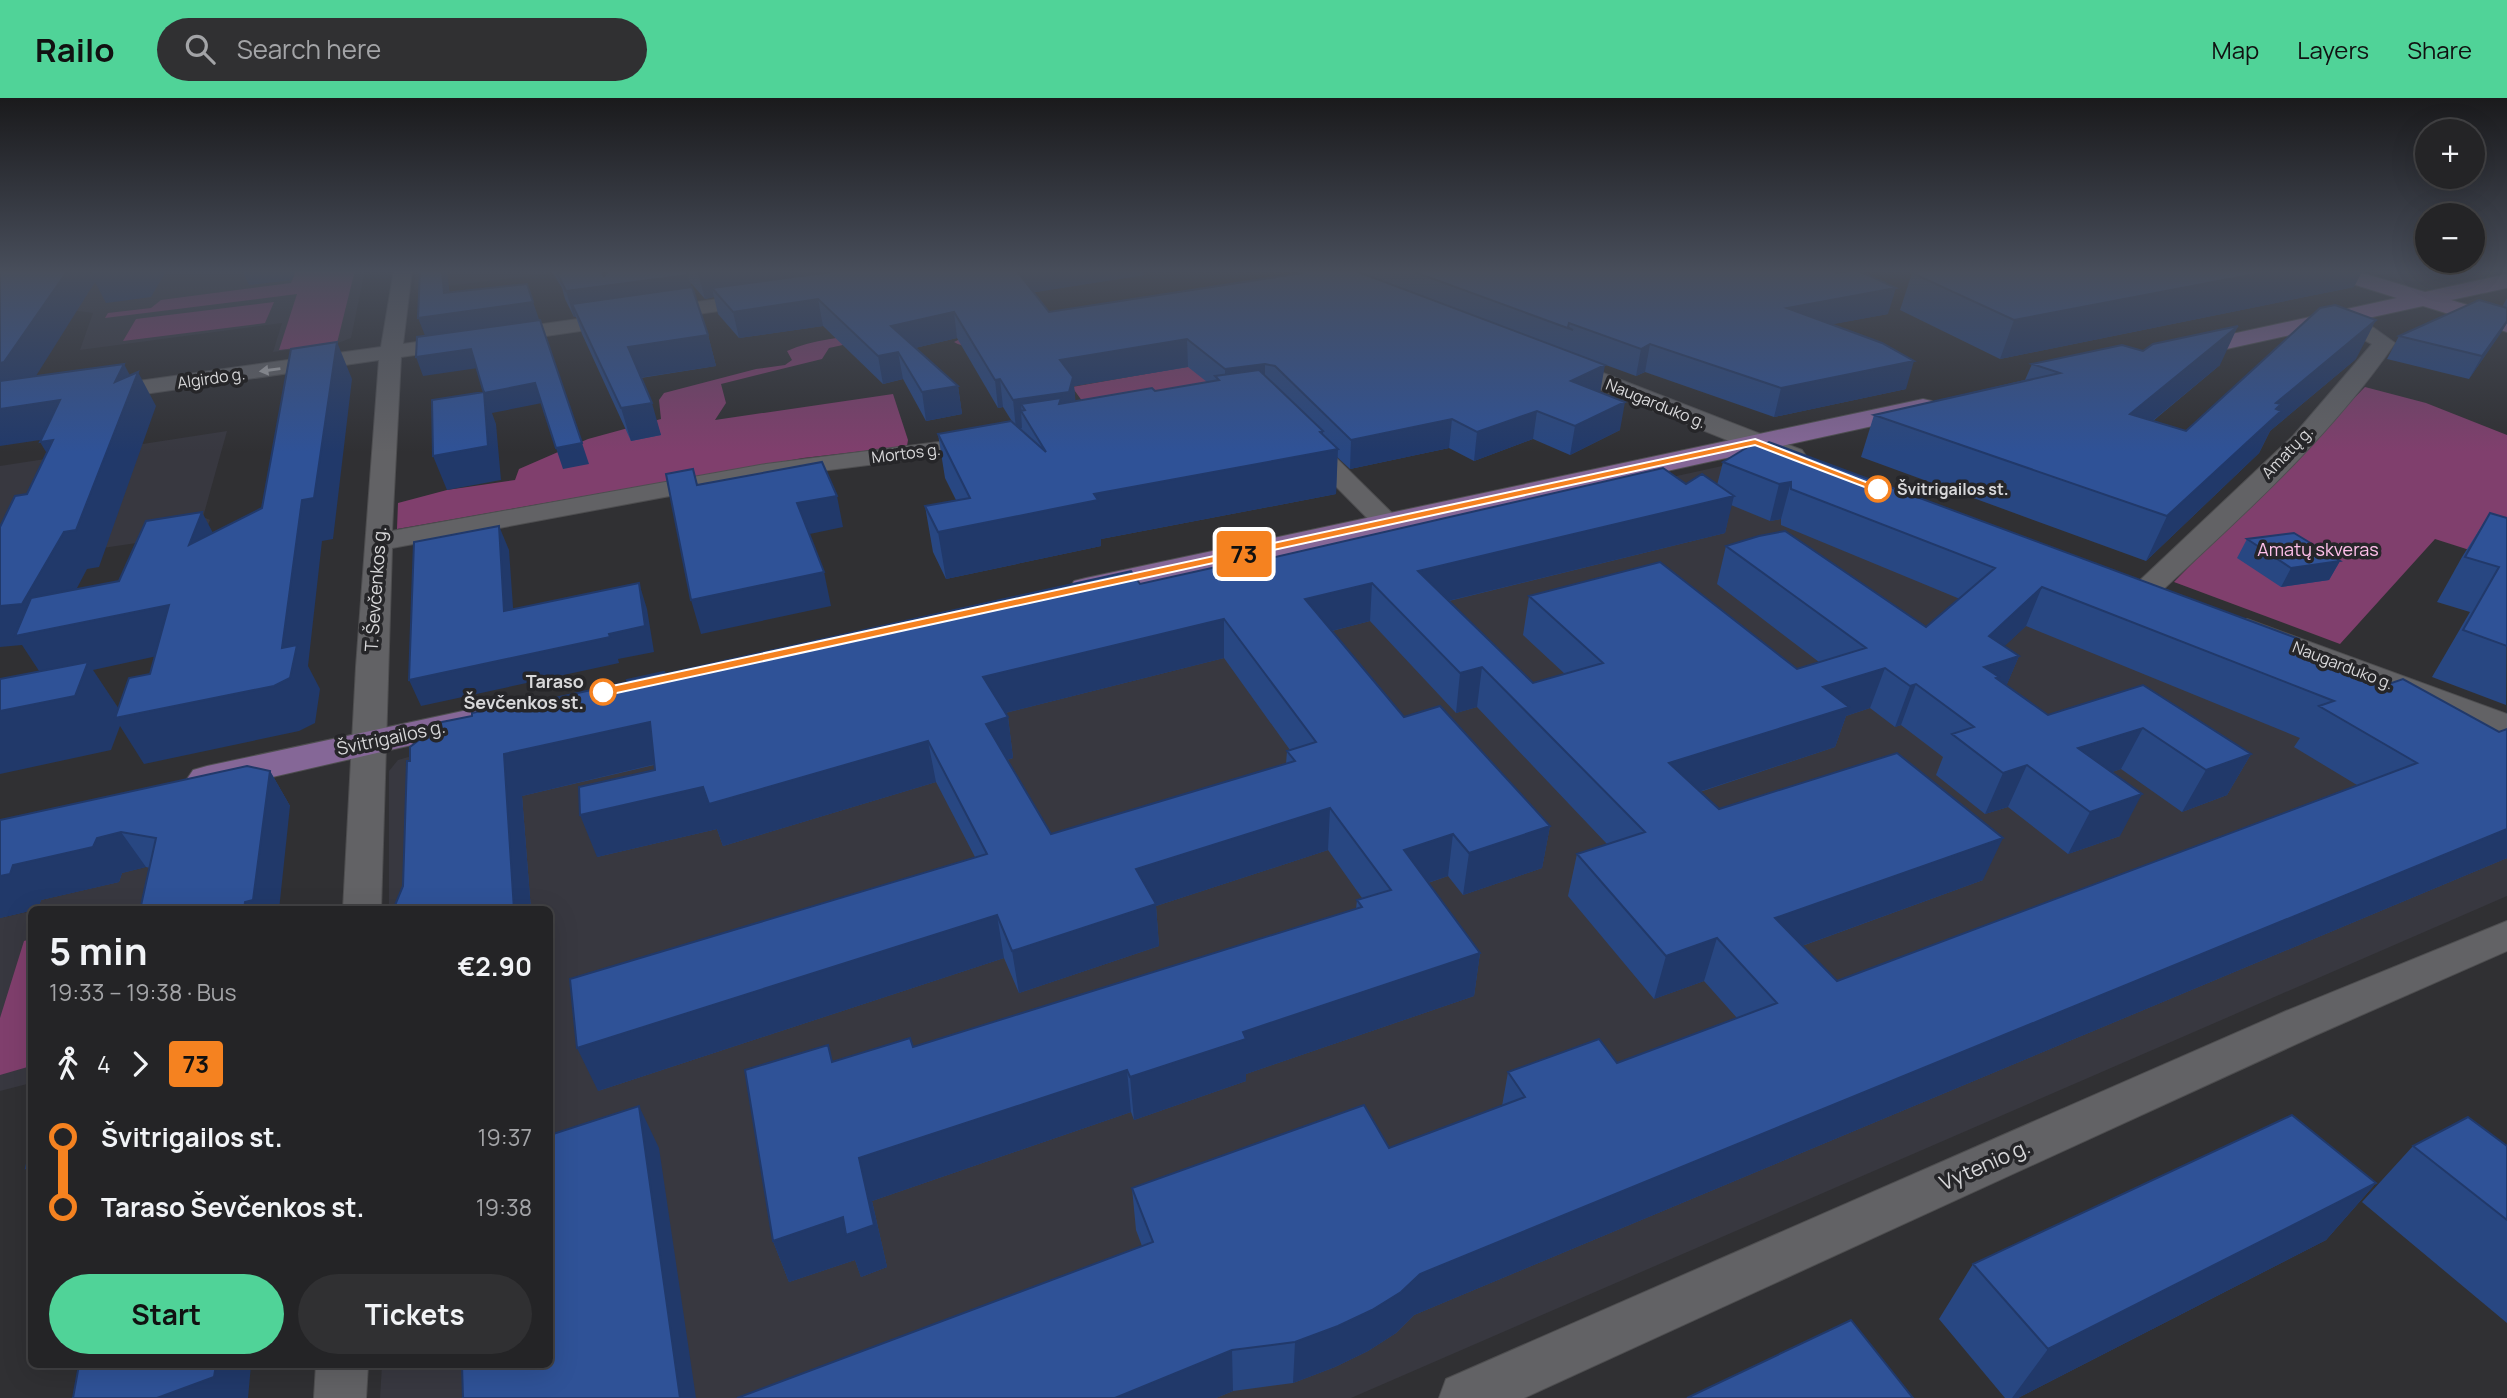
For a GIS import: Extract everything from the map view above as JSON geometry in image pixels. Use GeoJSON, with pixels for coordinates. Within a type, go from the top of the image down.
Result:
{"type":"FeatureCollection","features":[{"type":"Feature","properties":{"kind":"main road"},"geometry":{"type":"LineString","coordinates":[[2159,357],[2283,331]]}},
{"type":"Feature","properties":{"kind":"main road","name":"Naugarduko g."},"geometry":{"type":"LineString","coordinates":[[1534,354],[1817,466]]}},
{"type":"Feature","properties":{"kind":"main road"},"geometry":{"type":"LineString","coordinates":[[1062,593],[1951,401]]}},
{"type":"Feature","properties":{"kind":"main road"},"geometry":{"type":"LineString","coordinates":[[2112,578],[2178,603]]}},
{"type":"Feature","properties":{"kind":"main road","name":"Naugarduko g."},"geometry":{"type":"LineString","coordinates":[[2214,617],[2507,727]]}},
{"type":"Feature","properties":{"kind":"main road","name":"Švitrigailos g."},"geometry":{"type":"LineString","coordinates":[[169,788],[521,710]]}},
{"type":"Feature","properties":{"kind":"street","name":"T. Ševčenkos g."},"geometry":{"type":"LineString","coordinates":[[362,906],[379,542],[394,331]]}},
{"type":"Feature","properties":{"kind":"street","name":"Algirdo g."},"geometry":{"type":"LineString","coordinates":[[84,396],[540,331]]}},
{"type":"Feature","properties":{"kind":"street","name":"Amatų g."},"geometry":{"type":"LineString","coordinates":[[2145,591],[2301,438],[2366,368],[2384,343],[2364,331]]}},
{"type":"Feature","properties":{"kind":"street"},"geometry":{"type":"LineString","coordinates":[[1284,420],[1387,523]]}},
{"type":"Feature","properties":{"kind":"street","name":"Mortos g."},"geometry":{"type":"LineString","coordinates":[[379,542],[766,471],[1012,439]]}},
{"type":"Feature","properties":{"kind":"street","name":"Vytenio g."},"geometry":{"type":"LineString","coordinates":[[1465,1398],[2301,1023],[2507,935]]}},
{"type":"Feature","properties":{"kind":"street"},"geometry":{"type":"LineString","coordinates":[[340,1398],[342,1368]]}},
{"type":"Feature","properties":{"kind":"shaded area"},"geometry":{"type":"Polygon","coordinates":[[[87,331],[225,331],[80,350],[87,331]]]}},
{"type":"Feature","properties":{"kind":"shaded area"},"geometry":{"type":"Polygon","coordinates":[[[280,331],[353,331],[351,338],[338,343],[273,352],[280,331]]]}},
{"type":"Feature","properties":{"kind":"shaded area"},"geometry":{"type":"Polygon","coordinates":[[[227,431],[203,517],[210,520],[205,533],[0,563],[0,466],[227,431]]]}},
{"type":"Feature","properties":{"kind":"shaded area"},"geometry":{"type":"Polygon","coordinates":[[[1745,461],[2507,745],[2507,896],[1351,1398],[380,1398],[382,1368],[553,1368],[553,906],[389,906],[389,771],[398,760],[439,748],[1745,461]]]}},
{"type":"Feature","properties":{"kind":"shaded area"},"geometry":{"type":"Polygon","coordinates":[[[171,861],[173,906],[39,906],[41,900],[118,882],[122,873],[171,861]]]}},
{"type":"Feature","properties":{"kind":"shaded area"},"geometry":{"type":"Polygon","coordinates":[[[28,912],[28,1084],[0,1091],[0,918],[28,912]]]}},
{"type":"Feature","properties":{"kind":"green space"},"geometry":{"type":"Polygon","coordinates":[[[129,331],[205,331],[123,341],[129,331]]]}},
{"type":"Feature","properties":{"kind":"green space"},"geometry":{"type":"Polygon","coordinates":[[[285,331],[340,331],[337,343],[279,350],[285,331]]]}},
{"type":"Feature","properties":{"kind":"green space"},"geometry":{"type":"Polygon","coordinates":[[[908,331],[829,348],[822,359],[721,384],[726,403],[715,420],[893,394],[908,440],[907,446],[803,458],[397,529],[398,503],[447,490],[515,480],[519,469],[588,439],[661,419],[659,400],[664,393],[756,369],[785,365],[792,360],[787,351],[829,339],[872,332],[908,331]]]}},
{"type":"Feature","properties":{"kind":"green space"},"geometry":{"type":"Polygon","coordinates":[[[961,331],[996,331],[1000,339],[971,346],[954,342],[966,336],[961,331]]]}},
{"type":"Feature","properties":{"kind":"green space"},"geometry":{"type":"Polygon","coordinates":[[[1156,341],[1212,384],[1089,419],[936,442],[1093,416],[1072,387],[1174,369],[1156,341]]]}},
{"type":"Feature","properties":{"kind":"green space","name":"Amatų skveras"},"geometry":{"type":"Polygon","coordinates":[[[2365,387],[2426,403],[2507,435],[2507,562],[2435,539],[2340,644],[2174,582],[2365,387]]]}},
{"type":"Feature","properties":{"kind":"green space"},"geometry":{"type":"Polygon","coordinates":[[[28,940],[28,1067],[0,1075],[0,1018],[24,941],[28,940]]]}},
{"type":"Feature","properties":{"kind":"building"},"geometry":{"type":"Polygon","coordinates":[[[0,331],[26,331],[4,362],[0,363],[0,331]]]}},
{"type":"Feature","properties":{"kind":"building"},"geometry":{"type":"Polygon","coordinates":[[[463,331],[544,331],[582,443],[556,448],[535,383],[484,393],[471,349],[416,357],[417,337],[463,331]]]}},
{"type":"Feature","properties":{"kind":"building"},"geometry":{"type":"Polygon","coordinates":[[[585,331],[707,331],[708,335],[628,347],[652,403],[621,408],[585,331]]]}},
{"type":"Feature","properties":{"kind":"building"},"geometry":{"type":"Polygon","coordinates":[[[851,331],[896,331],[958,386],[922,392],[898,352],[878,356],[851,331]]]}},
{"type":"Feature","properties":{"kind":"building"},"geometry":{"type":"Polygon","coordinates":[[[965,331],[1514,331],[1605,365],[1571,381],[1625,402],[1575,426],[1537,411],[1477,432],[1452,419],[1351,440],[1275,366],[1265,364],[1225,369],[1187,339],[1060,360],[1073,377],[1069,392],[1013,400],[1000,379],[995,380],[965,331]]]}},
{"type":"Feature","properties":{"kind":"building"},"geometry":{"type":"Polygon","coordinates":[[[1590,331],[1849,331],[1882,343],[1914,361],[1781,388],[1650,344],[1641,349],[1590,331]]]}},
{"type":"Feature","properties":{"kind":"building"},"geometry":{"type":"Polygon","coordinates":[[[2216,331],[2232,331],[2130,414],[2186,431],[2295,331],[2363,331],[2276,403],[2281,404],[2276,409],[2281,411],[2167,516],[1874,415],[2060,373],[2032,364],[2122,345],[2143,351],[2153,344],[2216,331]]]}},
{"type":"Feature","properties":{"kind":"building"},"geometry":{"type":"Polygon","coordinates":[[[2411,331],[2500,331],[2482,356],[2399,336],[2411,331]]]}},
{"type":"Feature","properties":{"kind":"building"},"geometry":{"type":"Polygon","coordinates":[[[337,342],[314,498],[302,500],[282,648],[297,645],[290,678],[274,686],[115,718],[129,678],[150,674],[169,605],[15,636],[31,598],[119,581],[146,521],[202,512],[189,545],[262,508],[291,349],[337,342]]]}},
{"type":"Feature","properties":{"kind":"building"},"geometry":{"type":"Polygon","coordinates":[[[124,364],[115,382],[138,372],[76,530],[64,532],[22,604],[0,606],[0,527],[15,496],[27,494],[53,440],[40,442],[60,400],[0,409],[0,381],[124,364]]]}},
{"type":"Feature","properties":{"kind":"building"},"geometry":{"type":"Polygon","coordinates":[[[1259,370],[1323,431],[1320,432],[1338,449],[1094,494],[1098,500],[938,532],[925,506],[970,498],[938,434],[1011,421],[1046,452],[1021,411],[1025,410],[1021,404],[1061,398],[1059,404],[1152,388],[1155,391],[1219,380],[1215,376],[1259,370]]]}},
{"type":"Feature","properties":{"kind":"building"},"geometry":{"type":"Polygon","coordinates":[[[484,392],[488,446],[433,456],[432,400],[484,392]]]}},
{"type":"Feature","properties":{"kind":"building"},"geometry":{"type":"Polygon","coordinates":[[[1756,442],[1764,445],[1769,442],[2299,639],[2292,649],[2340,667],[2370,685],[2379,681],[2386,685],[2403,679],[2499,732],[2507,729],[2507,829],[1420,1274],[1401,1292],[1338,1326],[1295,1342],[1232,1350],[1115,1398],[737,1398],[1153,1242],[1132,1188],[1364,1105],[1389,1148],[1525,1097],[1508,1072],[1599,1039],[1617,1063],[1777,1003],[1717,938],[1666,956],[1577,854],[1645,832],[1482,667],[1460,673],[1372,583],[1305,599],[1404,717],[1440,706],[1550,826],[1469,853],[1453,834],[1404,850],[1480,953],[1243,1032],[1246,1039],[1130,1077],[1127,1070],[859,1158],[874,1225],[846,1235],[843,1217],[773,1241],[745,1070],[828,1045],[832,1062],[910,1038],[913,1047],[1362,907],[1357,900],[1391,890],[1330,808],[1136,869],[1156,904],[1012,951],[997,915],[577,1048],[570,979],[987,854],[928,741],[709,804],[703,787],[580,815],[579,787],[655,770],[650,722],[504,754],[514,906],[395,906],[403,886],[407,761],[410,761],[410,747],[442,722],[472,716],[472,713],[509,705],[509,708],[1131,571],[1140,584],[1266,556],[1267,559],[1663,468],[1686,484],[1702,474],[1734,496],[1418,571],[1533,683],[1603,663],[1529,596],[1660,562],[1797,669],[1866,648],[1726,546],[1759,536],[1785,531],[1926,627],[1995,568],[1791,489],[1791,482],[1779,484],[1723,462],[1756,442]],[[2042,587],[1989,636],[2019,656],[1984,667],[1999,677],[1996,678],[2048,715],[2143,685],[2251,754],[2206,770],[2143,728],[2078,748],[2142,794],[2090,812],[2027,765],[2003,773],[1952,734],[1974,727],[1916,684],[1910,686],[1885,668],[1823,687],[1849,707],[1669,763],[1719,809],[1897,753],[2003,838],[1775,918],[1837,981],[2417,763],[2319,706],[2334,701],[2042,587]],[[1224,619],[983,677],[1008,717],[986,724],[1051,834],[1295,761],[1287,751],[1316,742],[1224,619]]]}},
{"type":"Feature","properties":{"kind":"building"},"geometry":{"type":"Polygon","coordinates":[[[822,462],[837,496],[797,503],[824,572],[691,600],[666,474],[693,469],[697,485],[822,462]]]}},
{"type":"Feature","properties":{"kind":"building"},"geometry":{"type":"Polygon","coordinates":[[[2490,513],[2507,518],[2507,646],[2463,630],[2499,567],[2465,557],[2490,513]]]}},
{"type":"Feature","properties":{"kind":"building"},"geometry":{"type":"Polygon","coordinates":[[[499,526],[504,611],[639,583],[645,626],[609,634],[610,637],[409,680],[414,542],[499,526]]]}},
{"type":"Feature","properties":{"kind":"building"},"geometry":{"type":"Polygon","coordinates":[[[2294,533],[2340,561],[2291,568],[2247,539],[2294,533]]]}},
{"type":"Feature","properties":{"kind":"building"},"geometry":{"type":"Polygon","coordinates":[[[88,662],[75,696],[0,711],[0,679],[88,662]]]}},
{"type":"Feature","properties":{"kind":"building"},"geometry":{"type":"Polygon","coordinates":[[[247,766],[270,771],[253,900],[245,902],[244,906],[141,906],[156,838],[121,832],[97,838],[93,847],[13,865],[10,874],[0,876],[0,820],[247,766]]]}},
{"type":"Feature","properties":{"kind":"building"},"geometry":{"type":"Polygon","coordinates":[[[639,1106],[680,1398],[463,1398],[462,1368],[553,1368],[553,1134],[639,1106]]]}},
{"type":"Feature","properties":{"kind":"building"},"geometry":{"type":"Polygon","coordinates":[[[2292,1115],[2376,1183],[2048,1349],[1973,1264],[2292,1115]]]}},
{"type":"Feature","properties":{"kind":"building"},"geometry":{"type":"Polygon","coordinates":[[[2468,1117],[2507,1146],[2507,1220],[2413,1146],[2468,1117]]]}},
{"type":"Feature","properties":{"kind":"building"},"geometry":{"type":"Polygon","coordinates":[[[1851,1320],[1913,1398],[1687,1398],[1851,1320]]]}},
{"type":"Feature","properties":{"kind":"building"},"geometry":{"type":"Polygon","coordinates":[[[78,1368],[216,1368],[214,1377],[157,1398],[73,1398],[78,1368]]]}},
{"type":"Feature","properties":{"kind":"bus line","name":"73"},"geometry":{"type":"LineString","coordinates":[[603,692],[1755,442],[1878,489]]}},
{"type":"Feature","properties":{"kind":"place","name":"Švitrigailos st."},"geometry":{"type":"Point","coordinates":[1878,489]}},
{"type":"Feature","properties":{"kind":"place","name":"Taraso Ševčenkos st."},"geometry":{"type":"Point","coordinates":[603,692]}}]}
